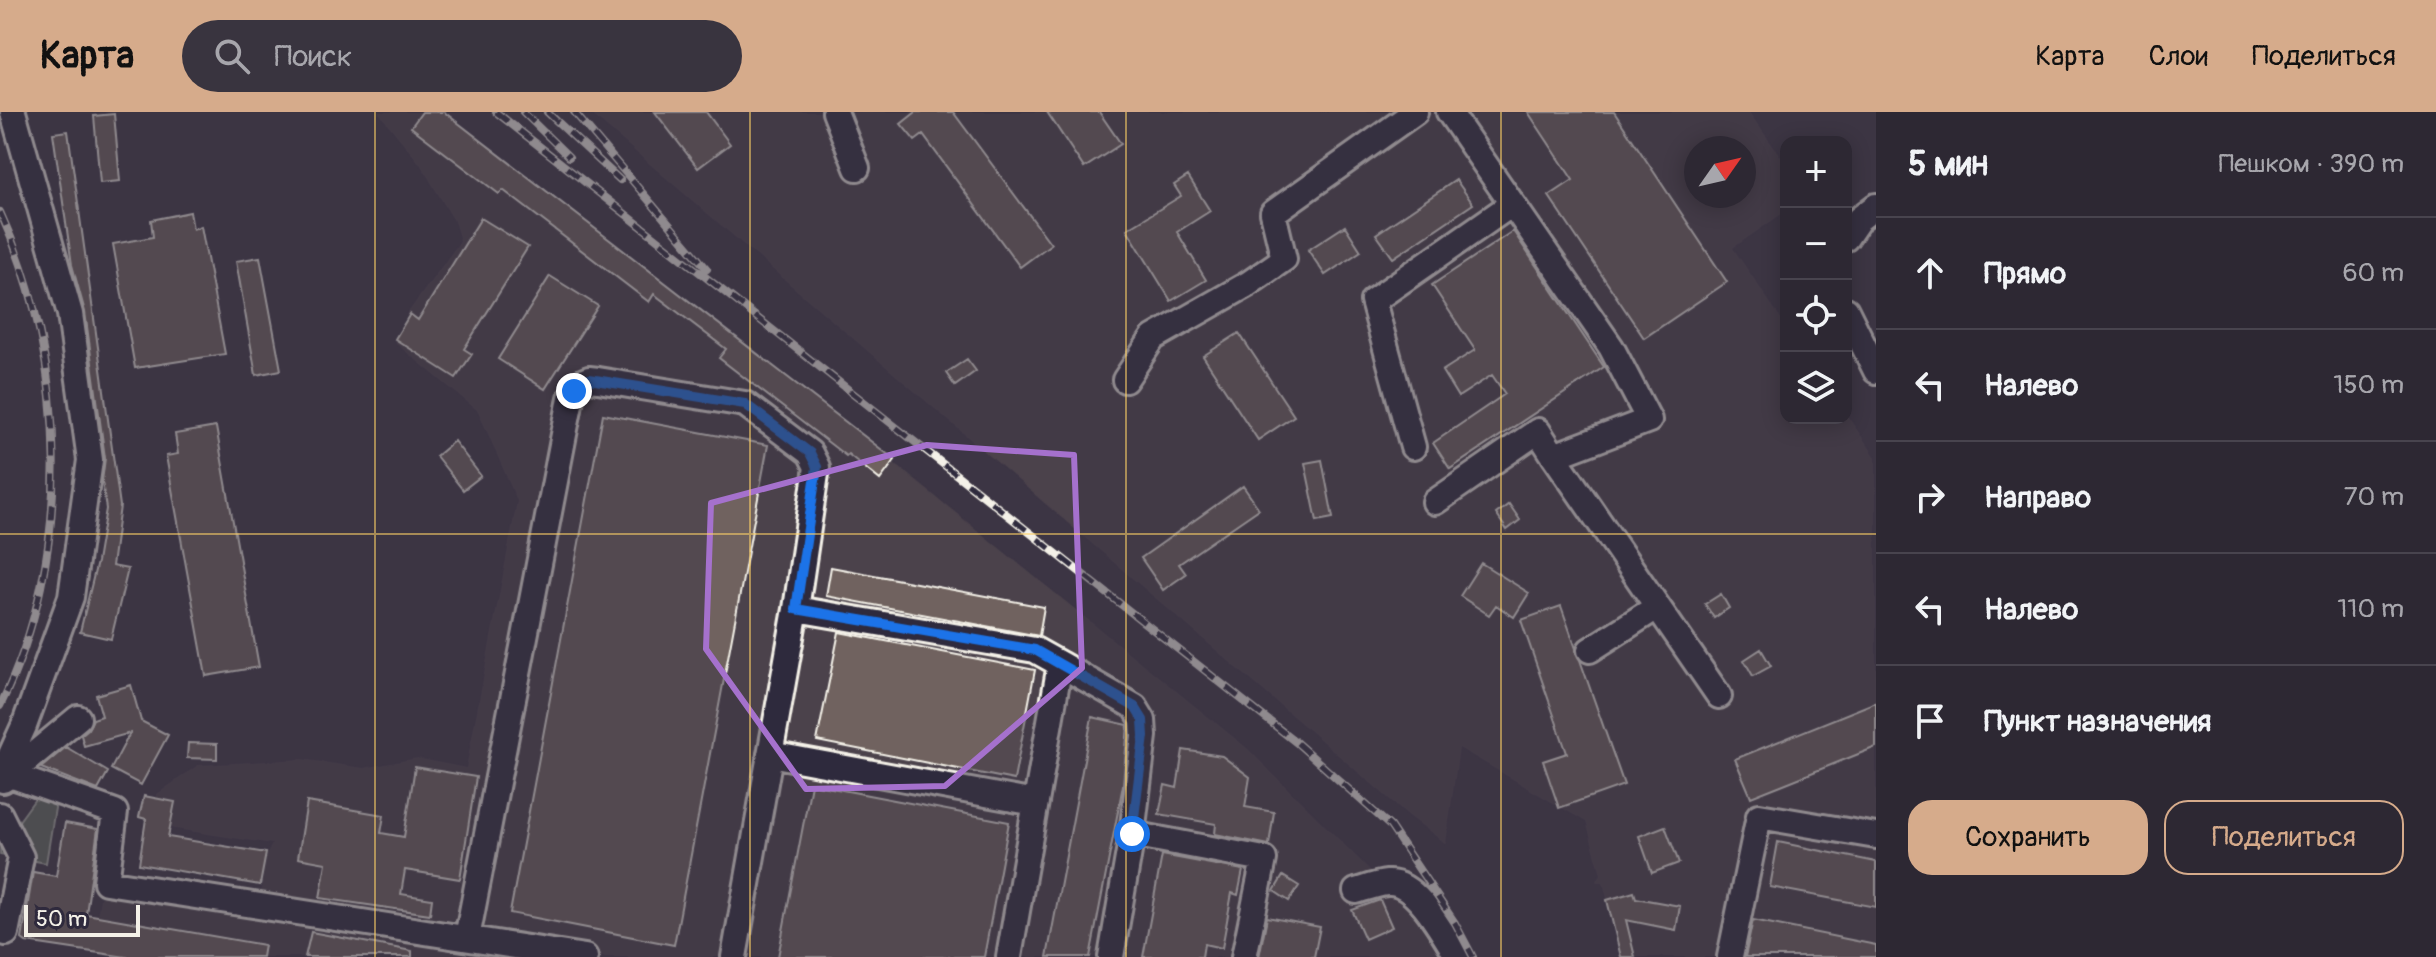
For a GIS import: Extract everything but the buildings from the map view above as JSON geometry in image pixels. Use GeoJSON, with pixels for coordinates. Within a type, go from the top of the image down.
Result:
{"type":"FeatureCollection","features":[{"type":"Feature","properties":{"kind":"street"},"geometry":{"type":"LineString","coordinates":[[3,778],[71,597],[90,460],[70,314],[13,112]]}},
{"type":"Feature","properties":{"kind":"street"},"geometry":{"type":"LineString","coordinates":[[835,112],[857,168]]}},
{"type":"Feature","properties":{"kind":"street"},"geometry":{"type":"LineString","coordinates":[[1125,380],[1153,338],[1248,284],[1284,259],[1273,213],[1415,112]]}},
{"type":"Feature","properties":{"kind":"street"},"geometry":{"type":"LineString","coordinates":[[1449,112],[1611,347],[1649,420],[1554,456]]}},
{"type":"Feature","properties":{"kind":"street"},"geometry":{"type":"LineString","coordinates":[[1413,447],[1373,301],[1512,204]]}},
{"type":"Feature","properties":{"kind":"street"},"geometry":{"type":"LineString","coordinates":[[1852,229],[1859,219],[1876,206]]}},
{"type":"Feature","properties":{"kind":"street"},"geometry":{"type":"LineString","coordinates":[[1852,322],[1876,371]]}},
{"type":"Feature","properties":{"kind":"street"},"geometry":{"type":"LineString","coordinates":[[467,938],[571,398],[578,384],[589,379],[745,404],[810,453],[817,467],[796,609],[734,957]]}},
{"type":"Feature","properties":{"kind":"street"},"geometry":{"type":"LineString","coordinates":[[1435,502],[1538,431],[1719,696]]}},
{"type":"Feature","properties":{"kind":"street"},"geometry":{"type":"LineString","coordinates":[[1590,650],[1657,607]]}},
{"type":"Feature","properties":{"kind":"street"},"geometry":{"type":"LineString","coordinates":[[796,609],[1035,650],[1135,707],[1141,716],[1144,736],[1132,834],[1111,957]]}},
{"type":"Feature","properties":{"kind":"street"},"geometry":{"type":"LineString","coordinates":[[1009,957],[1060,664]]}},
{"type":"Feature","properties":{"kind":"street"},"geometry":{"type":"LineString","coordinates":[[3,778],[78,718]]}},
{"type":"Feature","properties":{"kind":"street"},"geometry":{"type":"LineString","coordinates":[[770,754],[1035,803]]}},
{"type":"Feature","properties":{"kind":"street"},"geometry":{"type":"LineString","coordinates":[[3,778],[115,812],[106,882],[585,957]]}},
{"type":"Feature","properties":{"kind":"street"},"geometry":{"type":"LineString","coordinates":[[0,815],[21,857],[6,933]]}},
{"type":"Feature","properties":{"kind":"street"},"geometry":{"type":"LineString","coordinates":[[1730,957],[1759,816],[1876,836]]}},
{"type":"Feature","properties":{"kind":"street"},"geometry":{"type":"LineString","coordinates":[[1132,834],[1264,859],[1244,957]]}},
{"type":"Feature","properties":{"kind":"street"},"geometry":{"type":"LineString","coordinates":[[1356,891],[1389,882],[1408,887],[1458,957]]}},
{"type":"Feature","properties":{"kind":"highlighted area"},"geometry":{"type":"Polygon","coordinates":[[[927,445],[1074,455],[1082,668],[945,786],[806,789],[706,649],[711,503],[927,445]]]}},
{"type":"Feature","properties":{"kind":"shaded area"},"geometry":{"type":"Polygon","coordinates":[[[378,112],[439,112],[868,442],[1247,748],[1370,870],[1395,879],[1406,900],[1436,939],[1444,957],[127,957],[91,951],[102,887],[259,909],[265,857],[272,844],[144,824],[157,794],[198,765],[302,759],[364,768],[417,758],[466,768],[517,501],[478,411],[394,342],[410,318],[406,315],[460,241],[454,221],[420,164],[378,112]]]}},
{"type":"Feature","properties":{"kind":"shaded area"},"geometry":{"type":"Polygon","coordinates":[[[589,112],[1749,112],[1780,156],[1780,215],[1733,248],[1780,317],[1780,424],[1852,423],[1876,457],[1876,957],[1621,957],[1603,882],[1596,882],[1601,874],[1586,822],[1459,748],[1446,844],[1409,816],[589,112]]]}},
{"type":"Feature","properties":{"kind":"green space"},"geometry":{"type":"Polygon","coordinates":[[[38,795],[56,802],[46,863],[0,854],[0,847],[38,795]]]}},
{"type":"Feature","properties":{"kind":"railway"},"geometry":{"type":"LineString","coordinates":[[496,112],[1297,743],[1390,826],[1455,923],[1473,957]]}},
{"type":"Feature","properties":{"kind":"railway"},"geometry":{"type":"LineString","coordinates":[[523,112],[569,157]]}},
{"type":"Feature","properties":{"kind":"railway"},"geometry":{"type":"LineString","coordinates":[[547,112],[620,180]]}},
{"type":"Feature","properties":{"kind":"railway"},"geometry":{"type":"LineString","coordinates":[[574,112],[707,269]]}},
{"type":"Feature","properties":{"kind":"railway"},"geometry":{"type":"LineString","coordinates":[[0,212],[23,270],[40,332],[50,395],[54,459],[51,524],[41,587],[24,648],[0,706]]}},
{"type":"Feature","properties":{"kind":"route"},"geometry":{"type":"LineString","coordinates":[[574,391],[578,384],[589,379],[745,404],[810,453],[817,467],[796,609],[1035,650],[1135,707],[1143,720],[1144,736],[1132,834]]}}]}
